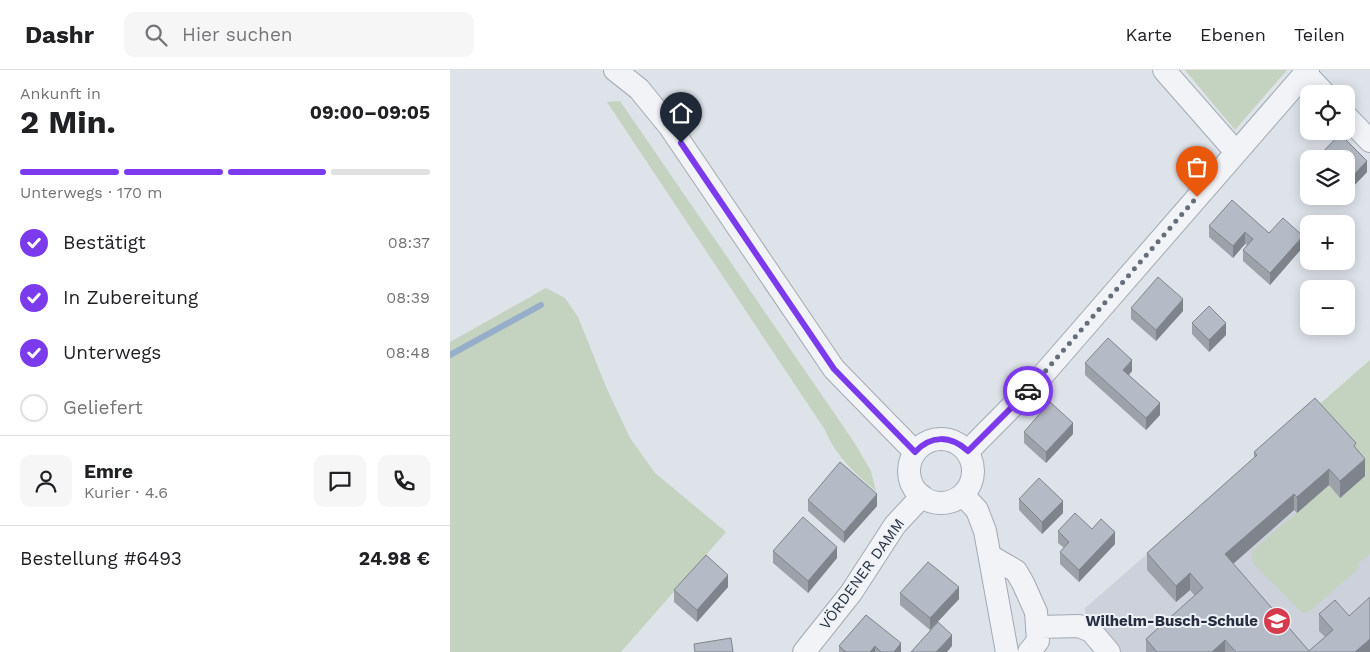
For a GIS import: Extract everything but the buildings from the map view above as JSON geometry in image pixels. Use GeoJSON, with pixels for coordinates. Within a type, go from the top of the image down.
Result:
{"type":"FeatureCollection","features":[{"type":"Feature","properties":{"kind":"street"},"geometry":{"type":"LineString","coordinates":[[615,70],[639,89],[670,127],[834,369],[915,452]]}},
{"type":"Feature","properties":{"kind":"street"},"geometry":{"type":"LineString","coordinates":[[1164,70],[1236,152]]}},
{"type":"Feature","properties":{"kind":"street"},"geometry":{"type":"LineString","coordinates":[[968,451],[1042,376],[1307,72],[1318,85]]}},
{"type":"Feature","properties":{"kind":"street"},"geometry":{"type":"LineString","coordinates":[[1355,125],[1370,141]]}},
{"type":"Feature","properties":{"kind":"street"},"geometry":{"type":"LineString","coordinates":[[941,438],[960,444],[968,451],[974,469],[973,479],[963,495],[956,500],[938,503],[922,496],[910,481],[910,461],[922,445],[941,438]]}},
{"type":"Feature","properties":{"kind":"street"},"geometry":{"type":"LineString","coordinates":[[963,495],[977,510],[990,556],[1007,652]]}},
{"type":"Feature","properties":{"kind":"street","name":"VÖRDENER DAMM"},"geometry":{"type":"LineString","coordinates":[[804,652],[851,593],[895,525],[922,496]]}},
{"type":"Feature","properties":{"kind":"street"},"geometry":{"type":"LineString","coordinates":[[990,556],[1016,571],[1036,612],[1039,627],[1038,641],[1029,652]]}},
{"type":"Feature","properties":{"kind":"street"},"geometry":{"type":"LineString","coordinates":[[1039,627],[1079,626],[1091,631],[1109,652]]}},
{"type":"Feature","properties":{"kind":"shaded area"},"geometry":{"type":"Polygon","coordinates":[[[1315,408],[1370,477],[1370,652],[1099,652],[1086,637],[1085,608],[1315,408]]]}},
{"type":"Feature","properties":{"kind":"green space"},"geometry":{"type":"Polygon","coordinates":[[[1185,70],[1287,70],[1235,130],[1185,70]]]}},
{"type":"Feature","properties":{"kind":"green space"},"geometry":{"type":"Polygon","coordinates":[[[620,101],[854,442],[871,471],[876,491],[853,471],[834,448],[825,430],[607,102],[620,101]]]}},
{"type":"Feature","properties":{"kind":"green space"},"geometry":{"type":"Polygon","coordinates":[[[546,288],[565,298],[578,317],[606,387],[630,438],[655,473],[726,532],[621,652],[450,652],[450,342],[546,288]]]}},
{"type":"Feature","properties":{"kind":"green space"},"geometry":{"type":"Polygon","coordinates":[[[1370,360],[1370,554],[1358,564],[1359,568],[1309,612],[1301,612],[1253,563],[1252,551],[1329,485],[1340,498],[1367,474],[1315,408],[1370,360]]]}},
{"type":"Feature","properties":{"kind":"waterway"},"geometry":{"type":"LineString","coordinates":[[450,355],[541,305]]}},
{"type":"Feature","properties":{"kind":"way so far"},"geometry":{"type":"LineString","coordinates":[[1028,391],[1197,197]]}},
{"type":"Feature","properties":{"kind":"place","name":"Wilhelm-Busch-Schule"},"geometry":{"type":"Point","coordinates":[1277,621]}},
{"type":"Feature","properties":{"kind":"route"},"geometry":{"type":"LineString","coordinates":[[681,143],[834,369],[915,452],[931,440],[941,438],[960,444],[968,451],[1028,391]]}}]}
